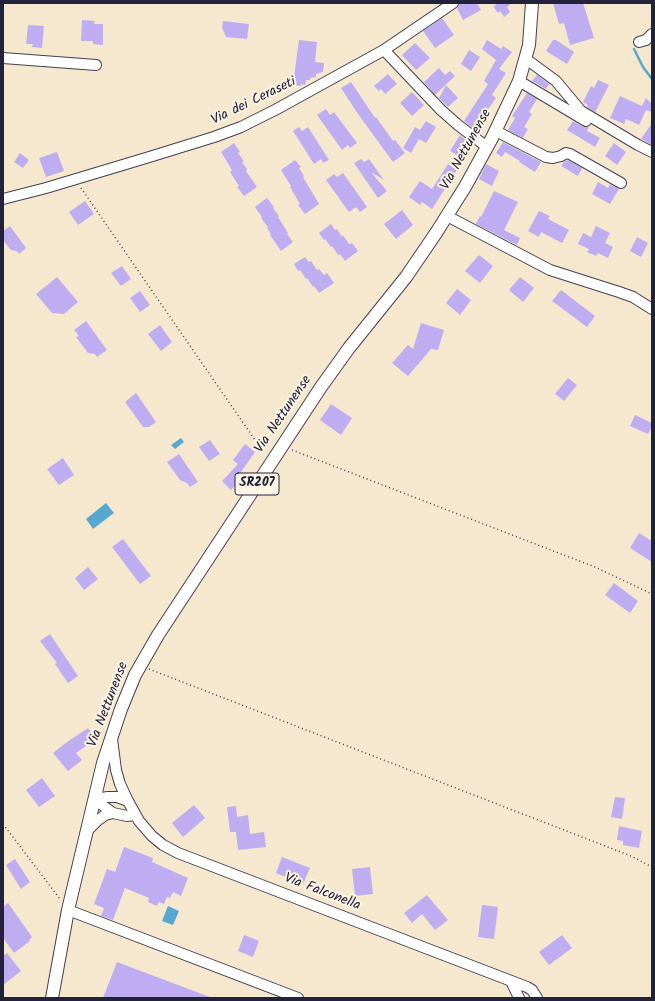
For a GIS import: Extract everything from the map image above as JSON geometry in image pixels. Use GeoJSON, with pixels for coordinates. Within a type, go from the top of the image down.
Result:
{"type":"FeatureCollection","features":[{"type":"Feature","properties":{"kind":"main road","name":"Via Nettunense"},"geometry":{"type":"LineString","coordinates":[[52,998],[68,910],[94,799],[112,735],[123,703],[140,666],[162,629],[331,372],[406,277],[447,216],[488,147],[519,81],[526,59],[531,36],[532,3]]}},
{"type":"Feature","properties":{"kind":"street","name":"Via dei Ceraseti"},"geometry":{"type":"LineString","coordinates":[[3,199],[75,179],[233,130],[270,113],[384,50],[453,3]]}},
{"type":"Feature","properties":{"kind":"street"},"geometry":{"type":"LineString","coordinates":[[639,42],[646,40],[652,34]]}},
{"type":"Feature","properties":{"kind":"street"},"geometry":{"type":"LineString","coordinates":[[384,50],[441,110],[458,125],[488,147]]}},
{"type":"Feature","properties":{"kind":"street"},"geometry":{"type":"LineString","coordinates":[[3,58],[96,65]]}},
{"type":"Feature","properties":{"kind":"street"},"geometry":{"type":"LineString","coordinates":[[526,59],[556,81],[581,111],[651,154]]}},
{"type":"Feature","properties":{"kind":"street"},"geometry":{"type":"LineString","coordinates":[[519,81],[638,152],[651,154]]}},
{"type":"Feature","properties":{"kind":"street"},"geometry":{"type":"LineString","coordinates":[[496,131],[546,157],[553,158],[566,153],[570,154],[621,183]]}},
{"type":"Feature","properties":{"kind":"street"},"geometry":{"type":"LineString","coordinates":[[447,216],[550,270],[619,292],[652,309]]}},
{"type":"Feature","properties":{"kind":"street","name":"Via Falconella"},"geometry":{"type":"LineString","coordinates":[[112,735],[116,770],[120,784],[139,821],[152,836],[163,845],[178,853],[527,987],[532,990],[537,998]]}},
{"type":"Feature","properties":{"kind":"street"},"geometry":{"type":"LineString","coordinates":[[94,799],[117,796],[128,801]]}},
{"type":"Feature","properties":{"kind":"street"},"geometry":{"type":"LineString","coordinates":[[94,799],[113,813],[127,816],[135,815]]}},
{"type":"Feature","properties":{"kind":"street"},"geometry":{"type":"LineString","coordinates":[[86,831],[97,821],[113,813]]}},
{"type":"Feature","properties":{"kind":"street"},"geometry":{"type":"LineString","coordinates":[[68,910],[298,998]]}},
{"type":"Feature","properties":{"kind":"street"},"geometry":{"type":"LineString","coordinates":[[511,981],[519,998]]}},
{"type":"Feature","properties":{"kind":"path"},"geometry":{"type":"LineString","coordinates":[[75,179],[271,463]]}},
{"type":"Feature","properties":{"kind":"path"},"geometry":{"type":"LineString","coordinates":[[282,446],[595,567],[652,594]]}},
{"type":"Feature","properties":{"kind":"path"},"geometry":{"type":"LineString","coordinates":[[140,666],[630,856],[652,867]]}},
{"type":"Feature","properties":{"kind":"path"},"geometry":{"type":"LineString","coordinates":[[3,824],[68,910]]}},
{"type":"Feature","properties":{"kind":"water"},"geometry":{"type":"Polygon","coordinates":[[[181,438],[184,442],[175,449],[171,445],[181,438]]]}},
{"type":"Feature","properties":{"kind":"water"},"geometry":{"type":"Polygon","coordinates":[[[106,503],[114,513],[93,529],[86,519],[106,503]]]}},
{"type":"Feature","properties":{"kind":"water"},"geometry":{"type":"Polygon","coordinates":[[[168,906],[179,911],[173,925],[162,921],[168,906]]]}},
{"type":"Feature","properties":{"kind":"building"},"geometry":{"type":"Polygon","coordinates":[[[459,3],[477,3],[481,10],[463,20],[457,8],[459,3]]]}},
{"type":"Feature","properties":{"kind":"building"},"geometry":{"type":"Polygon","coordinates":[[[495,3],[512,3],[507,7],[510,12],[504,17],[500,11],[498,13],[493,6],[496,5],[495,3]]]}},
{"type":"Feature","properties":{"kind":"building"},"geometry":{"type":"Polygon","coordinates":[[[553,3],[583,3],[594,38],[570,45],[564,23],[559,24],[553,3]]]}},
{"type":"Feature","properties":{"kind":"building"},"geometry":{"type":"Polygon","coordinates":[[[442,18],[454,35],[435,48],[423,31],[442,18]]]}},
{"type":"Feature","properties":{"kind":"building"},"geometry":{"type":"Polygon","coordinates":[[[82,20],[95,21],[94,24],[103,24],[103,45],[93,44],[93,41],[81,41],[82,20]]]}},
{"type":"Feature","properties":{"kind":"building"},"geometry":{"type":"Polygon","coordinates":[[[223,21],[249,24],[247,39],[226,37],[222,28],[223,21]]]}},
{"type":"Feature","properties":{"kind":"building"},"geometry":{"type":"Polygon","coordinates":[[[28,25],[44,26],[42,48],[32,47],[33,44],[26,44],[28,25]]]}},
{"type":"Feature","properties":{"kind":"building"},"geometry":{"type":"Polygon","coordinates":[[[299,40],[317,42],[315,62],[324,63],[323,72],[316,74],[316,77],[310,78],[310,80],[306,80],[305,85],[301,84],[301,86],[293,85],[299,40]]]}},
{"type":"Feature","properties":{"kind":"building"},"geometry":{"type":"Polygon","coordinates":[[[487,40],[501,49],[503,46],[512,52],[499,69],[506,73],[492,95],[496,98],[474,129],[464,121],[488,84],[484,81],[496,60],[482,49],[487,40]]]}},
{"type":"Feature","properties":{"kind":"building"},"geometry":{"type":"Polygon","coordinates":[[[553,40],[556,40],[574,52],[567,64],[546,51],[553,40]]]}},
{"type":"Feature","properties":{"kind":"building"},"geometry":{"type":"Polygon","coordinates":[[[415,43],[430,58],[416,70],[402,55],[415,43]]]}},
{"type":"Feature","properties":{"kind":"building"},"geometry":{"type":"Polygon","coordinates":[[[469,50],[480,57],[471,71],[461,64],[469,50]]]}},
{"type":"Feature","properties":{"kind":"building"},"geometry":{"type":"Polygon","coordinates":[[[439,68],[445,75],[450,71],[455,76],[435,95],[424,82],[439,68]]]}},
{"type":"Feature","properties":{"kind":"building"},"geometry":{"type":"Polygon","coordinates":[[[388,74],[397,84],[385,94],[381,89],[379,91],[374,86],[388,74]]]}},
{"type":"Feature","properties":{"kind":"building"},"geometry":{"type":"Polygon","coordinates":[[[537,75],[549,84],[546,89],[532,81],[537,75]]]}},
{"type":"Feature","properties":{"kind":"building"},"geometry":{"type":"Polygon","coordinates":[[[598,80],[609,85],[595,112],[587,107],[588,105],[583,102],[591,86],[594,88],[598,80]]]}},
{"type":"Feature","properties":{"kind":"building"},"geometry":{"type":"Polygon","coordinates":[[[351,82],[375,118],[376,117],[393,141],[395,140],[405,153],[393,162],[341,88],[351,82]]]}},
{"type":"Feature","properties":{"kind":"building"},"geometry":{"type":"Polygon","coordinates":[[[446,85],[458,98],[448,107],[439,98],[446,85]]]}},
{"type":"Feature","properties":{"kind":"building"},"geometry":{"type":"Polygon","coordinates":[[[412,92],[424,105],[412,116],[400,103],[412,92]]]}},
{"type":"Feature","properties":{"kind":"building"},"geometry":{"type":"Polygon","coordinates":[[[527,93],[537,99],[529,112],[532,114],[524,127],[528,129],[523,138],[508,130],[515,118],[512,116],[527,93]]]}},
{"type":"Feature","properties":{"kind":"building"},"geometry":{"type":"Polygon","coordinates":[[[620,96],[642,106],[646,98],[652,104],[652,112],[646,110],[639,125],[626,119],[624,124],[610,118],[620,96]]]}},
{"type":"Feature","properties":{"kind":"building"},"geometry":{"type":"Polygon","coordinates":[[[326,109],[330,115],[334,112],[357,143],[350,148],[348,145],[342,150],[317,115],[326,109]]]}},
{"type":"Feature","properties":{"kind":"building"},"geometry":{"type":"Polygon","coordinates":[[[426,121],[436,127],[426,143],[419,139],[411,153],[403,148],[415,127],[420,130],[426,121]]]}},
{"type":"Feature","properties":{"kind":"building"},"geometry":{"type":"Polygon","coordinates":[[[573,121],[583,127],[589,127],[587,131],[600,138],[595,147],[567,130],[573,121]]]}},
{"type":"Feature","properties":{"kind":"building"},"geometry":{"type":"Polygon","coordinates":[[[652,123],[652,145],[641,139],[652,123]]]}},
{"type":"Feature","properties":{"kind":"building"},"geometry":{"type":"Polygon","coordinates":[[[299,127],[302,131],[308,127],[329,160],[323,163],[321,159],[314,164],[293,131],[299,127]]]}},
{"type":"Feature","properties":{"kind":"building"},"geometry":{"type":"Polygon","coordinates":[[[460,135],[469,143],[460,157],[450,151],[460,135]]]}},
{"type":"Feature","properties":{"kind":"building"},"geometry":{"type":"Polygon","coordinates":[[[503,142],[541,162],[535,172],[505,152],[502,157],[496,153],[503,142]]]}},
{"type":"Feature","properties":{"kind":"building"},"geometry":{"type":"Polygon","coordinates":[[[234,143],[240,152],[238,153],[244,161],[242,162],[247,169],[246,171],[257,187],[244,196],[237,187],[239,186],[230,172],[232,170],[221,152],[234,143]]]}},
{"type":"Feature","properties":{"kind":"building"},"geometry":{"type":"Polygon","coordinates":[[[614,143],[626,152],[617,165],[605,156],[614,143]]]}},
{"type":"Feature","properties":{"kind":"building"},"geometry":{"type":"Polygon","coordinates":[[[57,152],[64,171],[46,177],[39,158],[57,152]]]}},
{"type":"Feature","properties":{"kind":"building"},"geometry":{"type":"Polygon","coordinates":[[[20,153],[29,160],[23,168],[14,162],[20,153]]]}},
{"type":"Feature","properties":{"kind":"building"},"geometry":{"type":"Polygon","coordinates":[[[361,159],[364,162],[369,159],[384,180],[371,172],[387,191],[378,198],[354,163],[361,159]]]}},
{"type":"Feature","properties":{"kind":"building"},"geometry":{"type":"Polygon","coordinates":[[[295,160],[301,167],[299,168],[304,176],[303,177],[319,204],[305,214],[298,205],[300,204],[281,170],[295,160]]]}},
{"type":"Feature","properties":{"kind":"building"},"geometry":{"type":"Polygon","coordinates":[[[568,160],[582,168],[578,176],[561,166],[568,160]]]}},
{"type":"Feature","properties":{"kind":"building"},"geometry":{"type":"Polygon","coordinates":[[[448,164],[457,170],[432,209],[422,202],[420,205],[409,197],[420,181],[432,189],[448,164]]]}},
{"type":"Feature","properties":{"kind":"building"},"geometry":{"type":"Polygon","coordinates":[[[486,164],[499,171],[492,186],[479,179],[486,164]]]}},
{"type":"Feature","properties":{"kind":"building"},"geometry":{"type":"Polygon","coordinates":[[[343,173],[367,207],[360,212],[356,207],[349,212],[326,180],[334,174],[337,177],[343,173]]]}},
{"type":"Feature","properties":{"kind":"building"},"geometry":{"type":"Polygon","coordinates":[[[598,182],[608,188],[610,184],[619,189],[610,204],[592,194],[598,182]]]}},
{"type":"Feature","properties":{"kind":"building"},"geometry":{"type":"Polygon","coordinates":[[[494,191],[518,202],[504,230],[520,238],[517,245],[476,224],[494,191]]]}},
{"type":"Feature","properties":{"kind":"building"},"geometry":{"type":"Polygon","coordinates":[[[267,198],[274,207],[273,208],[288,233],[287,234],[293,242],[281,251],[270,235],[271,234],[267,228],[268,227],[255,207],[267,198]]]}},
{"type":"Feature","properties":{"kind":"building"},"geometry":{"type":"Polygon","coordinates":[[[85,201],[94,214],[78,225],[69,212],[85,201]]]}},
{"type":"Feature","properties":{"kind":"building"},"geometry":{"type":"Polygon","coordinates":[[[402,210],[413,225],[396,239],[384,224],[402,210]]]}},
{"type":"Feature","properties":{"kind":"building"},"geometry":{"type":"Polygon","coordinates":[[[539,211],[550,216],[548,219],[569,230],[562,243],[541,232],[539,237],[528,231],[539,211]]]}},
{"type":"Feature","properties":{"kind":"building"},"geometry":{"type":"Polygon","coordinates":[[[331,224],[335,230],[337,229],[342,237],[343,235],[349,244],[352,243],[358,251],[345,261],[319,233],[331,224]]]}},
{"type":"Feature","properties":{"kind":"building"},"geometry":{"type":"Polygon","coordinates":[[[10,226],[26,248],[19,254],[17,251],[11,250],[3,240],[3,231],[10,226]]]}},
{"type":"Feature","properties":{"kind":"building"},"geometry":{"type":"Polygon","coordinates":[[[596,226],[610,233],[605,243],[613,247],[608,258],[598,253],[596,256],[587,252],[589,249],[578,244],[583,233],[591,237],[596,226]]]}},
{"type":"Feature","properties":{"kind":"building"},"geometry":{"type":"Polygon","coordinates":[[[637,237],[648,243],[641,257],[630,251],[637,237]]]}},
{"type":"Feature","properties":{"kind":"building"},"geometry":{"type":"Polygon","coordinates":[[[479,255],[493,266],[480,283],[465,271],[479,255]]]}},
{"type":"Feature","properties":{"kind":"building"},"geometry":{"type":"Polygon","coordinates":[[[305,257],[309,262],[311,261],[317,270],[319,269],[324,275],[327,273],[334,283],[319,293],[300,270],[298,271],[294,264],[305,257]]]}},
{"type":"Feature","properties":{"kind":"building"},"geometry":{"type":"Polygon","coordinates":[[[122,266],[131,279],[121,286],[111,273],[122,266]]]}},
{"type":"Feature","properties":{"kind":"building"},"geometry":{"type":"Polygon","coordinates":[[[57,277],[78,302],[64,314],[52,313],[36,294],[57,277]]]}},
{"type":"Feature","properties":{"kind":"building"},"geometry":{"type":"Polygon","coordinates":[[[520,277],[534,288],[523,302],[509,290],[520,277]]]}},
{"type":"Feature","properties":{"kind":"building"},"geometry":{"type":"Polygon","coordinates":[[[457,289],[471,300],[460,315],[446,303],[457,289]]]}},
{"type":"Feature","properties":{"kind":"building"},"geometry":{"type":"Polygon","coordinates":[[[561,290],[595,316],[587,327],[552,301],[561,290]]]}},
{"type":"Feature","properties":{"kind":"building"},"geometry":{"type":"Polygon","coordinates":[[[140,291],[150,305],[140,312],[130,298],[140,291]]]}},
{"type":"Feature","properties":{"kind":"building"},"geometry":{"type":"Polygon","coordinates":[[[86,321],[107,350],[97,357],[95,354],[88,353],[76,337],[79,336],[74,330],[86,321]]]}},
{"type":"Feature","properties":{"kind":"building"},"geometry":{"type":"Polygon","coordinates":[[[421,323],[444,330],[438,350],[431,349],[408,376],[392,363],[408,345],[413,349],[421,323]]]}},
{"type":"Feature","properties":{"kind":"building"},"geometry":{"type":"Polygon","coordinates":[[[160,325],[172,342],[161,351],[148,334],[160,325]]]}},
{"type":"Feature","properties":{"kind":"building"},"geometry":{"type":"Polygon","coordinates":[[[568,378],[577,385],[564,401],[555,394],[568,378]]]}},
{"type":"Feature","properties":{"kind":"building"},"geometry":{"type":"Polygon","coordinates":[[[136,393],[156,422],[149,427],[143,427],[125,402],[136,393]]]}},
{"type":"Feature","properties":{"kind":"building"},"geometry":{"type":"Polygon","coordinates":[[[331,404],[352,418],[341,435],[320,420],[331,404]]]}},
{"type":"Feature","properties":{"kind":"building"},"geometry":{"type":"Polygon","coordinates":[[[635,415],[652,423],[648,434],[630,426],[635,415]]]}},
{"type":"Feature","properties":{"kind":"building"},"geometry":{"type":"Polygon","coordinates":[[[210,440],[220,454],[209,461],[199,447],[210,440]]]}},
{"type":"Feature","properties":{"kind":"building"},"geometry":{"type":"Polygon","coordinates":[[[245,444],[255,452],[239,475],[242,478],[231,490],[222,481],[238,464],[233,460],[245,444]]]}},
{"type":"Feature","properties":{"kind":"building"},"geometry":{"type":"Polygon","coordinates":[[[179,454],[198,482],[190,487],[187,483],[180,480],[167,462],[179,454]]]}},
{"type":"Feature","properties":{"kind":"building"},"geometry":{"type":"Polygon","coordinates":[[[63,458],[74,475],[59,485],[47,469],[63,458]]]}},
{"type":"Feature","properties":{"kind":"building"},"geometry":{"type":"Polygon","coordinates":[[[639,533],[652,541],[652,562],[630,548],[639,533]]]}},
{"type":"Feature","properties":{"kind":"building"},"geometry":{"type":"Polygon","coordinates":[[[123,539],[151,576],[140,584],[112,547],[123,539]]]}},
{"type":"Feature","properties":{"kind":"building"},"geometry":{"type":"Polygon","coordinates":[[[88,567],[98,579],[84,590],[75,578],[88,567]]]}},
{"type":"Feature","properties":{"kind":"building"},"geometry":{"type":"Polygon","coordinates":[[[614,583],[638,601],[630,613],[605,595],[614,583]]]}},
{"type":"Feature","properties":{"kind":"building"},"geometry":{"type":"Polygon","coordinates":[[[50,634],[78,676],[68,683],[55,664],[57,663],[40,641],[50,634]]]}},
{"type":"Feature","properties":{"kind":"building"},"geometry":{"type":"Polygon","coordinates":[[[88,728],[96,739],[76,753],[82,760],[68,771],[53,753],[88,728]]]}},
{"type":"Feature","properties":{"kind":"building"},"geometry":{"type":"Polygon","coordinates":[[[42,778],[55,796],[39,807],[26,790],[42,778]]]}},
{"type":"Feature","properties":{"kind":"building"},"geometry":{"type":"Polygon","coordinates":[[[615,797],[625,798],[622,819],[611,817],[615,797]]]}},
{"type":"Feature","properties":{"kind":"building"},"geometry":{"type":"Polygon","coordinates":[[[194,805],[205,818],[183,837],[172,823],[194,805]]]}},
{"type":"Feature","properties":{"kind":"building"},"geometry":{"type":"Polygon","coordinates":[[[236,806],[237,817],[248,815],[250,834],[264,832],[266,847],[238,850],[236,832],[230,832],[227,807],[236,806]]]}},
{"type":"Feature","properties":{"kind":"building"},"geometry":{"type":"Polygon","coordinates":[[[619,826],[642,831],[639,848],[623,845],[623,841],[617,840],[619,826]]]}},
{"type":"Feature","properties":{"kind":"building"},"geometry":{"type":"Polygon","coordinates":[[[124,847],[153,858],[152,862],[188,878],[181,896],[173,892],[170,898],[167,897],[164,904],[159,902],[157,906],[148,902],[149,898],[125,888],[113,920],[101,916],[104,908],[94,904],[107,869],[115,872],[124,847]]]}},
{"type":"Feature","properties":{"kind":"building"},"geometry":{"type":"Polygon","coordinates":[[[282,857],[310,868],[303,884],[276,873],[282,857]]]}},
{"type":"Feature","properties":{"kind":"building"},"geometry":{"type":"Polygon","coordinates":[[[15,859],[30,882],[21,889],[6,865],[15,859]]]}},
{"type":"Feature","properties":{"kind":"building"},"geometry":{"type":"Polygon","coordinates":[[[370,867],[373,894],[355,896],[352,869],[370,867]]]}},
{"type":"Feature","properties":{"kind":"building"},"geometry":{"type":"Polygon","coordinates":[[[427,895],[448,920],[435,930],[422,914],[412,923],[404,913],[427,895]]]}},
{"type":"Feature","properties":{"kind":"building"},"geometry":{"type":"Polygon","coordinates":[[[8,903],[32,937],[29,940],[30,941],[14,953],[3,938],[3,907],[8,903]]]}},
{"type":"Feature","properties":{"kind":"building"},"geometry":{"type":"Polygon","coordinates":[[[482,905],[498,907],[494,939],[478,937],[482,905]]]}},
{"type":"Feature","properties":{"kind":"building"},"geometry":{"type":"Polygon","coordinates":[[[244,935],[259,941],[253,957],[238,951],[244,935]]]}},
{"type":"Feature","properties":{"kind":"building"},"geometry":{"type":"Polygon","coordinates":[[[562,935],[572,948],[549,965],[539,952],[562,935]]]}},
{"type":"Feature","properties":{"kind":"building"},"geometry":{"type":"Polygon","coordinates":[[[7,953],[21,971],[3,985],[3,956],[7,953]]]}},
{"type":"Feature","properties":{"kind":"building"},"geometry":{"type":"Polygon","coordinates":[[[117,962],[210,997],[210,998],[103,998],[117,962]]]}},
{"type":"Feature","properties":{"kind":"waterway"},"geometry":{"type":"LineString","coordinates":[[634,49],[643,67],[652,79]]}}]}
